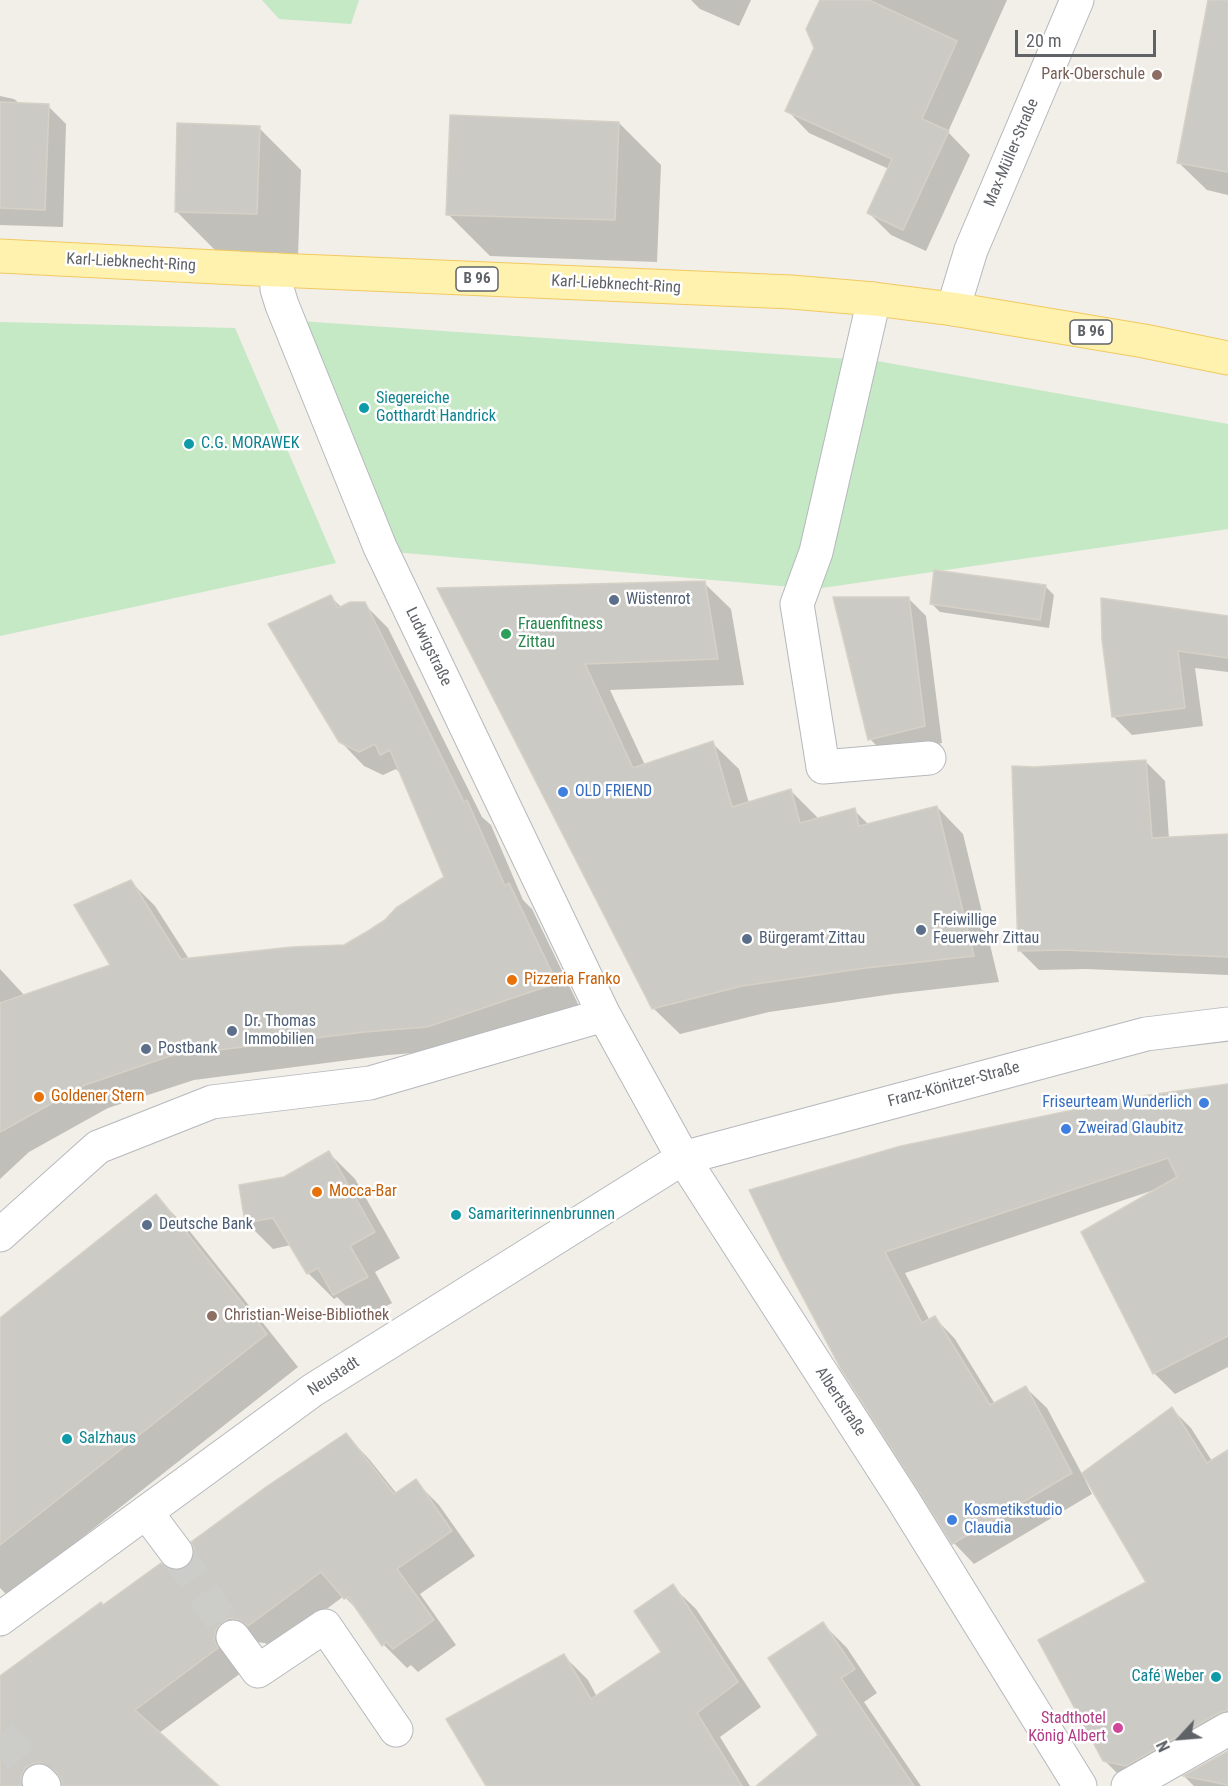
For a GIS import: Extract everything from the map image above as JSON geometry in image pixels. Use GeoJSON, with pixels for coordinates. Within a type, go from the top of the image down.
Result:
{"type":"FeatureCollection","features":[{"type":"Feature","properties":{"kind":"main road","name":"Karl-Liebknecht-Ring"},"geometry":{"type":"LineString","coordinates":[[0,256],[791,292],[953,309],[1144,341],[1228,358]]}},
{"type":"Feature","properties":{"kind":"street","name":"Max-Müller-Straße"},"geometry":{"type":"LineString","coordinates":[[953,309],[971,249],[1077,0]]}},
{"type":"Feature","properties":{"kind":"street","name":"Ludwigstraße"},"geometry":{"type":"LineString","coordinates":[[276,270],[282,305],[380,547],[604,1016]]}},
{"type":"Feature","properties":{"kind":"street"},"geometry":{"type":"LineString","coordinates":[[874,299],[816,552],[797,604],[823,767],[929,758]]}},
{"type":"Feature","properties":{"kind":"street"},"geometry":{"type":"LineString","coordinates":[[0,1235],[98,1147],[212,1102],[370,1083],[604,1016]]}},
{"type":"Feature","properties":{"kind":"street","name":"Albertstraße"},"geometry":{"type":"LineString","coordinates":[[604,1016],[683,1158],[902,1498],[1080,1786]]}},
{"type":"Feature","properties":{"kind":"street","name":"Franz-Könitzer-Straße"},"geometry":{"type":"LineString","coordinates":[[683,1158],[1146,1034],[1228,1024]]}},
{"type":"Feature","properties":{"kind":"street","name":"Neustadt"},"geometry":{"type":"LineString","coordinates":[[0,1619],[313,1390],[683,1158]]}},
{"type":"Feature","properties":{"kind":"street"},"geometry":{"type":"LineString","coordinates":[[146,1512],[176,1552]]}},
{"type":"Feature","properties":{"kind":"street"},"geometry":{"type":"LineString","coordinates":[[233,1637],[258,1671],[325,1626],[396,1730]]}},
{"type":"Feature","properties":{"kind":"street"},"geometry":{"type":"LineString","coordinates":[[1128,1786],[1228,1729]]}},
{"type":"Feature","properties":{"kind":"green space"},"geometry":{"type":"Polygon","coordinates":[[[262,0],[359,0],[351,24],[279,19],[262,0]]]}},
{"type":"Feature","properties":{"kind":"green space"},"geometry":{"type":"Polygon","coordinates":[[[299,321],[877,361],[1228,424],[1228,529],[815,589],[394,552],[299,321]]]}},
{"type":"Feature","properties":{"kind":"green space"},"geometry":{"type":"Polygon","coordinates":[[[0,322],[235,328],[336,563],[0,636],[0,322]]]}},
{"type":"Feature","properties":{"kind":"building"},"geometry":{"type":"Polygon","coordinates":[[[820,0],[869,0],[957,41],[922,119],[949,131],[903,230],[867,213],[892,159],[785,111],[814,48],[806,29],[820,0]]]}},
{"type":"Feature","properties":{"kind":"building"},"geometry":{"type":"Polygon","coordinates":[[[1208,0],[1228,0],[1228,172],[1177,163],[1208,0]]]}},
{"type":"Feature","properties":{"kind":"building"},"geometry":{"type":"Polygon","coordinates":[[[0,102],[49,104],[45,210],[0,208],[0,102]]]}},
{"type":"Feature","properties":{"kind":"building"},"geometry":{"type":"Polygon","coordinates":[[[450,115],[619,122],[615,220],[446,215],[450,115]]]}},
{"type":"Feature","properties":{"kind":"building"},"geometry":{"type":"Polygon","coordinates":[[[177,123],[260,126],[257,214],[175,212],[177,123]]]}},
{"type":"Feature","properties":{"kind":"building"},"geometry":{"type":"Polygon","coordinates":[[[934,570],[1046,585],[1040,620],[930,604],[934,570]]]}},
{"type":"Feature","properties":{"kind":"building"},"geometry":{"type":"Polygon","coordinates":[[[705,581],[718,659],[585,664],[633,768],[713,741],[732,807],[791,789],[800,823],[855,808],[859,826],[937,806],[974,956],[866,968],[742,986],[652,1009],[437,588],[705,581]]]}},
{"type":"Feature","properties":{"kind":"building"},"geometry":{"type":"Polygon","coordinates":[[[331,595],[338,608],[350,602],[365,602],[464,802],[467,800],[505,886],[509,883],[557,983],[427,1027],[364,1032],[170,1056],[85,1085],[0,1132],[0,1003],[110,965],[74,905],[131,880],[181,959],[292,947],[344,945],[385,920],[396,908],[444,877],[390,750],[380,755],[375,744],[359,752],[339,742],[268,624],[331,595]]]}},
{"type":"Feature","properties":{"kind":"building"},"geometry":{"type":"Polygon","coordinates":[[[833,597],[909,597],[925,726],[868,740],[833,597]]]}},
{"type":"Feature","properties":{"kind":"building"},"geometry":{"type":"Polygon","coordinates":[[[1101,598],[1228,616],[1228,658],[1178,651],[1185,708],[1112,717],[1102,640],[1101,598]]]}},
{"type":"Feature","properties":{"kind":"building"},"geometry":{"type":"Polygon","coordinates":[[[1146,760],[1152,838],[1228,834],[1228,957],[1065,950],[1018,951],[1012,766],[1035,767],[1146,760]]]}},
{"type":"Feature","properties":{"kind":"building"},"geometry":{"type":"Polygon","coordinates":[[[1228,1084],[1228,1336],[1153,1374],[1081,1232],[1177,1177],[1168,1158],[885,1252],[922,1323],[935,1316],[990,1405],[1026,1386],[1072,1473],[952,1544],[841,1369],[749,1190],[901,1146],[1135,1097],[1228,1084]]]}},
{"type":"Feature","properties":{"kind":"building"},"geometry":{"type":"Polygon","coordinates":[[[329,1151],[375,1232],[350,1246],[368,1277],[333,1295],[318,1268],[307,1274],[273,1218],[245,1223],[239,1185],[284,1177],[329,1151]]]}},
{"type":"Feature","properties":{"kind":"building","name":"Salzhaus"},"geometry":{"type":"Polygon","coordinates":[[[156,1194],[267,1334],[0,1545],[0,1318],[156,1194]]]}},
{"type":"Feature","properties":{"kind":"building"},"geometry":{"type":"Polygon","coordinates":[[[1172,1407],[1207,1463],[1228,1450],[1228,1710],[1126,1766],[1103,1761],[1038,1640],[1146,1582],[1082,1473],[1172,1407]]]}},
{"type":"Feature","properties":{"kind":"building"},"geometry":{"type":"Polygon","coordinates":[[[346,1433],[394,1494],[416,1479],[452,1531],[397,1569],[434,1620],[393,1649],[386,1642],[382,1646],[348,1597],[344,1599],[321,1572],[248,1626],[240,1620],[230,1618],[222,1622],[216,1630],[214,1640],[218,1648],[135,1710],[219,1786],[62,1786],[57,1773],[43,1763],[34,1763],[25,1768],[21,1777],[21,1786],[0,1786],[0,1676],[101,1602],[103,1605],[161,1563],[169,1569],[179,1570],[187,1567],[193,1559],[195,1550],[191,1542],[266,1487],[346,1433]]]}},
{"type":"Feature","properties":{"kind":"building"},"geometry":{"type":"Polygon","coordinates":[[[673,1584],[738,1682],[697,1713],[742,1786],[486,1786],[446,1719],[564,1654],[591,1699],[661,1652],[634,1611],[673,1584]]]}},
{"type":"Feature","properties":{"kind":"building"},"geometry":{"type":"Polygon","coordinates":[[[823,1622],[855,1669],[841,1678],[914,1786],[756,1786],[818,1735],[768,1658],[823,1622]]]}},
{"type":"Feature","properties":{"kind":"building"},"geometry":{"type":"Polygon","coordinates":[[[1228,1751],[1228,1785],[1183,1776],[1228,1751]]]}},
{"type":"Feature","properties":{"kind":"tunnel"},"geometry":{"type":"LineString","coordinates":[[176,1552],[233,1637]]}},
{"type":"Feature","properties":{"kind":"tunnel"},"geometry":{"type":"LineString","coordinates":[[0,1734],[39,1781]]}},
{"type":"Feature","properties":{"kind":"place","name":"Park-Oberschule"},"geometry":{"type":"Point","coordinates":[1157,75]}},
{"type":"Feature","properties":{"kind":"place","name":"Siegereiche Gotthardt Handrick"},"geometry":{"type":"Point","coordinates":[364,408]}},
{"type":"Feature","properties":{"kind":"place","name":"C.G. MORAWEK"},"geometry":{"type":"Point","coordinates":[189,444]}},
{"type":"Feature","properties":{"kind":"place","name":"Wüstenrot"},"geometry":{"type":"Point","coordinates":[614,600]}},
{"type":"Feature","properties":{"kind":"place","name":"Frauenfitness Zittau"},"geometry":{"type":"Point","coordinates":[506,634]}},
{"type":"Feature","properties":{"kind":"place","name":"OLD FRIEND"},"geometry":{"type":"Point","coordinates":[563,792]}},
{"type":"Feature","properties":{"kind":"place","name":"Freiwillige Feuerwehr Zittau"},"geometry":{"type":"Point","coordinates":[921,930]}},
{"type":"Feature","properties":{"kind":"place","name":"Bürgeramt Zittau"},"geometry":{"type":"Point","coordinates":[747,939]}},
{"type":"Feature","properties":{"kind":"place","name":"Pizzeria Franko"},"geometry":{"type":"Point","coordinates":[512,980]}},
{"type":"Feature","properties":{"kind":"place","name":"Dr. Thomas Immobilien"},"geometry":{"type":"Point","coordinates":[232,1031]}},
{"type":"Feature","properties":{"kind":"place","name":"Postbank"},"geometry":{"type":"Point","coordinates":[146,1049]}},
{"type":"Feature","properties":{"kind":"place","name":"Goldener Stern"},"geometry":{"type":"Point","coordinates":[39,1097]}},
{"type":"Feature","properties":{"kind":"place","name":"Friseurteam Wunderlich"},"geometry":{"type":"Point","coordinates":[1204,1103]}},
{"type":"Feature","properties":{"kind":"place","name":"Zweirad Glaubitz"},"geometry":{"type":"Point","coordinates":[1066,1129]}},
{"type":"Feature","properties":{"kind":"place","name":"Mocca-Bar"},"geometry":{"type":"Point","coordinates":[317,1192]}},
{"type":"Feature","properties":{"kind":"place","name":"Samariterinnenbrunnen"},"geometry":{"type":"Point","coordinates":[456,1215]}},
{"type":"Feature","properties":{"kind":"place","name":"Deutsche Bank"},"geometry":{"type":"Point","coordinates":[147,1225]}},
{"type":"Feature","properties":{"kind":"place","name":"Christian-Weise-Bibliothek"},"geometry":{"type":"Point","coordinates":[212,1316]}},
{"type":"Feature","properties":{"kind":"place","name":"Salzhaus"},"geometry":{"type":"Point","coordinates":[67,1439]}},
{"type":"Feature","properties":{"kind":"place","name":"Kosmetikstudio Claudia"},"geometry":{"type":"Point","coordinates":[952,1520]}},
{"type":"Feature","properties":{"kind":"place","name":"Café Weber"},"geometry":{"type":"Point","coordinates":[1216,1677]}},
{"type":"Feature","properties":{"kind":"place","name":"Stadthotel König Albert"},"geometry":{"type":"Point","coordinates":[1118,1728]}}]}
